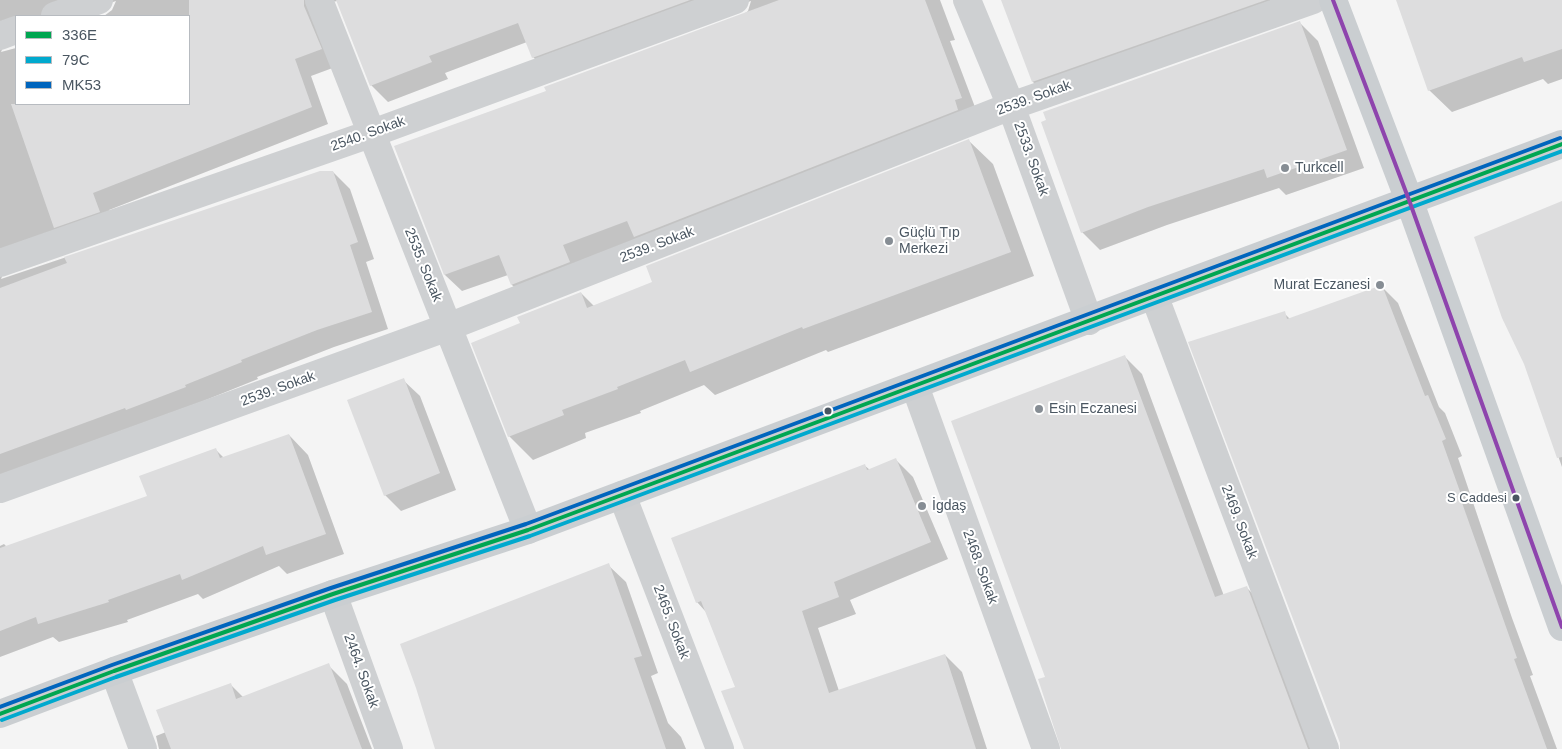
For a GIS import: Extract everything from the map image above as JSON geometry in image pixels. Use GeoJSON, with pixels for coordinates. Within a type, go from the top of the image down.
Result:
{"type":"FeatureCollection","features":[{"type":"Feature","properties":{"kind":"main road"},"geometry":{"type":"LineString","coordinates":[[1333,0],[1409,200],[1562,627]]}},
{"type":"Feature","properties":{"kind":"main road"},"geometry":{"type":"LineString","coordinates":[[0,714],[114,671],[333,594],[528,530],[622,496],[1154,295],[1562,144]]}},
{"type":"Feature","properties":{"kind":"street"},"geometry":{"type":"LineString","coordinates":[[58,15],[99,0]]}},
{"type":"Feature","properties":{"kind":"street","name":"2535. Sokak"},"geometry":{"type":"LineString","coordinates":[[319,0],[370,134],[528,530]]}},
{"type":"Feature","properties":{"kind":"street","name":"2540. Sokak"},"geometry":{"type":"LineString","coordinates":[[0,264],[370,134],[735,0]]}},
{"type":"Feature","properties":{"kind":"street","name":"2533. Sokak"},"geometry":{"type":"LineString","coordinates":[[967,0],[1012,106],[1088,321]]}},
{"type":"Feature","properties":{"kind":"street","name":"2539. Sokak"},"geometry":{"type":"LineString","coordinates":[[0,489],[448,327],[1012,106],[1312,0]]}},
{"type":"Feature","properties":{"kind":"street"},"geometry":{"type":"LineString","coordinates":[[0,36],[15,30]]}},
{"type":"Feature","properties":{"kind":"street","name":"2469. Sokak"},"geometry":{"type":"LineString","coordinates":[[1154,295],[1325,749]]}},
{"type":"Feature","properties":{"kind":"street","name":"2468. Sokak"},"geometry":{"type":"LineString","coordinates":[[915,386],[1046,749]]}},
{"type":"Feature","properties":{"kind":"street","name":"2465. Sokak"},"geometry":{"type":"LineString","coordinates":[[622,496],[720,749]]}},
{"type":"Feature","properties":{"kind":"street","name":"2464. Sokak"},"geometry":{"type":"LineString","coordinates":[[333,594],[389,749]]}},
{"type":"Feature","properties":{"kind":"street"},"geometry":{"type":"LineString","coordinates":[[114,671],[144,749]]}},
{"type":"Feature","properties":{"kind":"building"},"geometry":{"type":"Polygon","coordinates":[[[189,0],[304,0],[304,6],[322,49],[295,59],[312,107],[93,193],[100,212],[54,228],[11,104],[190,105],[189,0]]]}},
{"type":"Feature","properties":{"kind":"building"},"geometry":{"type":"Polygon","coordinates":[[[336,0],[690,0],[532,58],[518,23],[429,56],[432,62],[370,86],[336,0]]]}},
{"type":"Feature","properties":{"kind":"building"},"geometry":{"type":"Polygon","coordinates":[[[779,0],[925,0],[962,98],[955,100],[958,110],[634,237],[627,221],[563,245],[570,262],[511,285],[499,255],[444,275],[394,146],[546,91],[544,87],[779,0]]]}},
{"type":"Feature","properties":{"kind":"building"},"geometry":{"type":"Polygon","coordinates":[[[1001,0],[1266,0],[1032,82],[1001,0]]]}},
{"type":"Feature","properties":{"kind":"building"},"geometry":{"type":"Polygon","coordinates":[[[1396,0],[1562,0],[1562,49],[1524,62],[1522,57],[1428,91],[1396,0]]]}},
{"type":"Feature","properties":{"kind":"building"},"geometry":{"type":"Polygon","coordinates":[[[1300,21],[1347,150],[1267,178],[1264,169],[1148,207],[1081,233],[1041,122],[1046,120],[1043,112],[1300,21]]]}},
{"type":"Feature","properties":{"kind":"building"},"geometry":{"type":"Polygon","coordinates":[[[969,139],[1011,252],[803,329],[802,327],[690,372],[685,360],[617,387],[618,389],[562,410],[564,415],[508,437],[471,343],[520,323],[517,317],[581,292],[587,308],[652,282],[646,266],[969,139]]]}},
{"type":"Feature","properties":{"kind":"building"},"geometry":{"type":"Polygon","coordinates":[[[320,171],[333,171],[358,242],[350,245],[372,312],[317,330],[241,360],[242,362],[185,385],[186,387],[126,410],[125,408],[0,454],[0,288],[67,263],[64,257],[320,171]]]}},
{"type":"Feature","properties":{"kind":"building"},"geometry":{"type":"Polygon","coordinates":[[[1562,201],[1562,457],[1557,458],[1524,364],[1502,318],[1474,237],[1562,201]]]}},
{"type":"Feature","properties":{"kind":"building"},"geometry":{"type":"Polygon","coordinates":[[[1382,285],[1425,396],[1428,395],[1446,439],[1442,441],[1463,500],[1461,500],[1517,658],[1514,659],[1547,749],[1340,749],[1340,743],[1188,342],[1285,311],[1287,319],[1382,285]]]}},
{"type":"Feature","properties":{"kind":"building"},"geometry":{"type":"Polygon","coordinates":[[[1125,355],[1215,597],[1247,586],[1308,749],[1061,749],[1038,679],[1045,677],[951,421],[1125,355]]]}},
{"type":"Feature","properties":{"kind":"building"},"geometry":{"type":"Polygon","coordinates":[[[404,378],[440,473],[384,496],[347,400],[404,378]]]}},
{"type":"Feature","properties":{"kind":"building"},"geometry":{"type":"Polygon","coordinates":[[[289,434],[326,534],[266,555],[263,546],[182,580],[180,574],[108,600],[109,602],[38,624],[36,617],[0,631],[0,548],[147,496],[139,476],[216,448],[220,458],[289,434]]]}},
{"type":"Feature","properties":{"kind":"building"},"geometry":{"type":"Polygon","coordinates":[[[896,458],[931,542],[834,582],[839,597],[802,611],[829,693],[945,654],[976,749],[744,749],[721,691],[735,687],[701,601],[696,603],[671,538],[865,464],[867,470],[896,458]]]}},
{"type":"Feature","properties":{"kind":"building"},"geometry":{"type":"Polygon","coordinates":[[[609,563],[642,656],[634,658],[666,749],[435,749],[400,644],[609,563]]]}},
{"type":"Feature","properties":{"kind":"building"},"geometry":{"type":"Polygon","coordinates":[[[329,663],[362,749],[171,749],[156,710],[231,683],[236,699],[329,663]]]}},
{"type":"Feature","properties":{"kind":"transit line"},"geometry":{"type":"LineString","coordinates":[[1333,0],[1409,200],[1562,627]]}},
{"type":"Feature","properties":{"kind":"transit line","name":"MK53"},"geometry":{"type":"LineString","coordinates":[[0,707],[112,665],[331,588],[526,524],[1560,138]]}},
{"type":"Feature","properties":{"kind":"transit line","name":"336E"},"geometry":{"type":"LineString","coordinates":[[0,714],[114,671],[333,594],[528,530],[1562,144]]}},
{"type":"Feature","properties":{"kind":"transit line","name":"79C"},"geometry":{"type":"LineString","coordinates":[[2,720],[116,677],[335,600],[530,536],[1562,151]]}},
{"type":"Feature","properties":{"kind":"place","name":"Turkcell"},"geometry":{"type":"Point","coordinates":[1285,168]}},
{"type":"Feature","properties":{"kind":"place","name":"Güçlü Tıp Merkezi"},"geometry":{"type":"Point","coordinates":[889,241]}},
{"type":"Feature","properties":{"kind":"place","name":"Murat Eczanesi"},"geometry":{"type":"Point","coordinates":[1380,285]}},
{"type":"Feature","properties":{"kind":"place","name":"Esin Eczanesi"},"geometry":{"type":"Point","coordinates":[1039,409]}},
{"type":"Feature","properties":{"kind":"place","name":"S Caddesi"},"geometry":{"type":"Point","coordinates":[1516,498]}},
{"type":"Feature","properties":{"kind":"place","name":"İgdaş"},"geometry":{"type":"Point","coordinates":[922,506]}}]}
